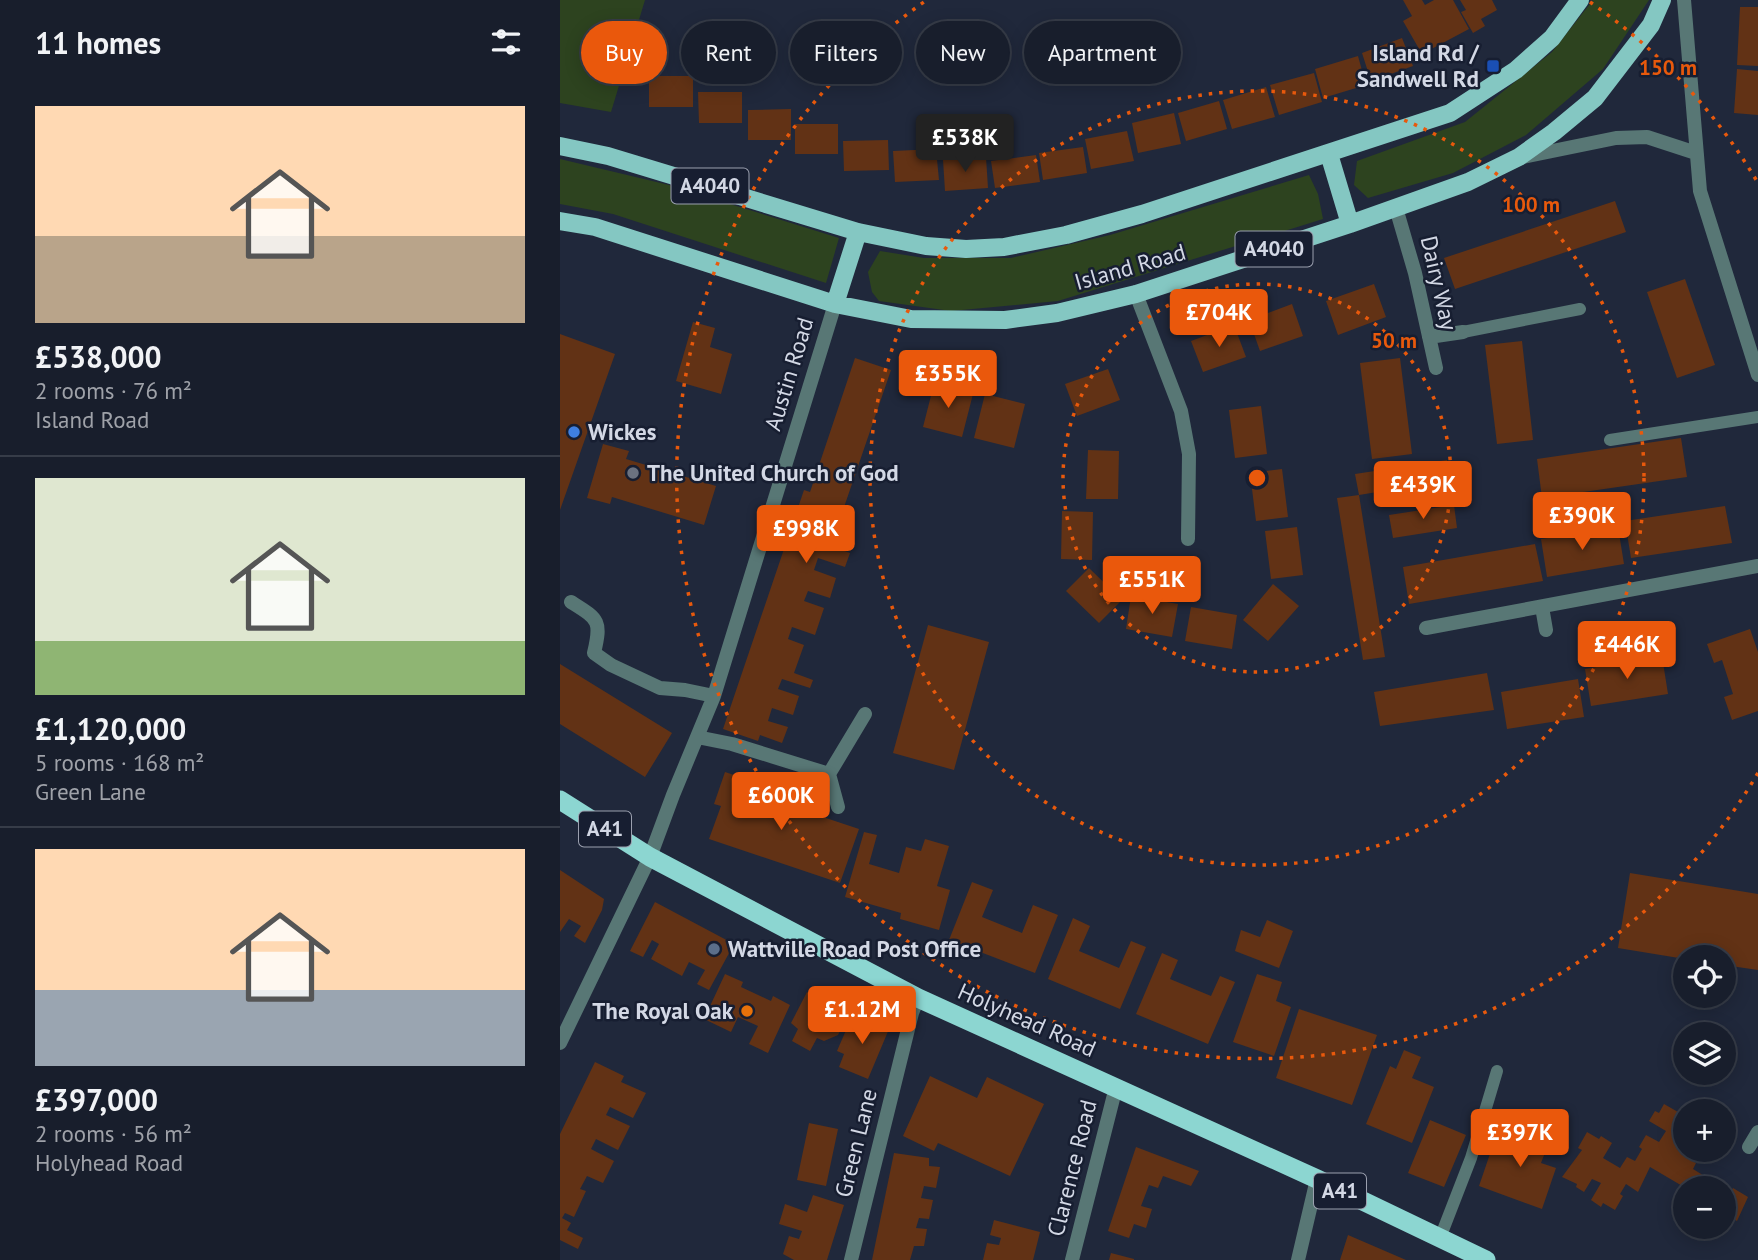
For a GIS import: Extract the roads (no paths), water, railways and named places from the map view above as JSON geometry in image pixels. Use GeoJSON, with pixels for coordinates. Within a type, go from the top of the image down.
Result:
{"type":"FeatureCollection","features":[{"type":"Feature","properties":{"kind":"highway","name":"Holyhead Road"},"geometry":{"type":"LineString","coordinates":[[560,800],[650,857],[918,998],[1116,1087],[1486,1260]]}},
{"type":"Feature","properties":{"kind":"main road","name":"Island Road"},"geometry":{"type":"LineString","coordinates":[[560,146],[608,156],[858,232],[926,246],[966,249],[1004,247],[1066,235],[1142,214],[1450,113],[1516,70],[1552,38],[1580,0]]}},
{"type":"Feature","properties":{"kind":"main road","name":"Island Road"},"geometry":{"type":"LineString","coordinates":[[560,222],[595,227],[835,304],[911,319],[1004,320],[1057,313],[1136,294],[1350,224],[1468,182],[1519,158],[1595,97],[1651,25],[1662,0]]}},
{"type":"Feature","properties":{"kind":"main road"},"geometry":{"type":"LineString","coordinates":[[1329,154],[1350,224]]}},
{"type":"Feature","properties":{"kind":"main road"},"geometry":{"type":"LineString","coordinates":[[835,304],[858,232]]}},
{"type":"Feature","properties":{"kind":"street"},"geometry":{"type":"LineString","coordinates":[[1684,0],[1700,191],[1758,375]]}},
{"type":"Feature","properties":{"kind":"street"},"geometry":{"type":"LineString","coordinates":[[1519,158],[1616,138],[1647,137],[1696,153]]}},
{"type":"Feature","properties":{"kind":"street","name":"Dairy Way"},"geometry":{"type":"LineString","coordinates":[[1396,208],[1415,273],[1436,368]]}},
{"type":"Feature","properties":{"kind":"street"},"geometry":{"type":"LineString","coordinates":[[1136,294],[1181,411],[1189,454],[1188,539]]}},
{"type":"Feature","properties":{"kind":"street","name":"Austin Road"},"geometry":{"type":"LineString","coordinates":[[560,1042],[650,857],[714,696],[835,304]]}},
{"type":"Feature","properties":{"kind":"street"},"geometry":{"type":"LineString","coordinates":[[1429,337],[1463,332]]}},
{"type":"Feature","properties":{"kind":"street"},"geometry":{"type":"LineString","coordinates":[[1426,628],[1758,566]]}},
{"type":"Feature","properties":{"kind":"street"},"geometry":{"type":"LineString","coordinates":[[571,602],[593,616],[600,631],[594,653],[611,665],[660,688],[714,696]]}},
{"type":"Feature","properties":{"kind":"street"},"geometry":{"type":"LineString","coordinates":[[1542,607],[1546,630]]}},
{"type":"Feature","properties":{"kind":"street"},"geometry":{"type":"LineString","coordinates":[[838,807],[829,774],[865,714]]}},
{"type":"Feature","properties":{"kind":"street"},"geometry":{"type":"LineString","coordinates":[[697,737],[732,744],[829,774]]}},
{"type":"Feature","properties":{"kind":"street","name":"Green Lane"},"geometry":{"type":"LineString","coordinates":[[851,1260],[918,998]]}},
{"type":"Feature","properties":{"kind":"street","name":"Clarence Road"},"geometry":{"type":"LineString","coordinates":[[1072,1260],[1116,1087]]}},
{"type":"Feature","properties":{"kind":"street"},"geometry":{"type":"LineString","coordinates":[[1749,1147],[1758,1132]]}},
{"type":"Feature","properties":{"kind":"street"},"geometry":{"type":"LineString","coordinates":[[1298,1260],[1317,1180]]}},
{"type":"Feature","properties":{"kind":"lane"},"geometry":{"type":"LineString","coordinates":[[1463,332],[1580,309]]}},
{"type":"Feature","properties":{"kind":"lane"},"geometry":{"type":"LineString","coordinates":[[1610,440],[1758,417]]}},
{"type":"Feature","properties":{"kind":"lane"},"geometry":{"type":"LineString","coordinates":[[1440,1238],[1471,1158],[1497,1071]]}},
{"type":"Feature","properties":{"kind":"place","name":"Island Rd / Sandwell Rd"},"geometry":{"type":"Point","coordinates":[1493,66]}},
{"type":"Feature","properties":{"kind":"place","name":"Wickes"},"geometry":{"type":"Point","coordinates":[574,432]}},
{"type":"Feature","properties":{"kind":"place","name":"The United Church of God"},"geometry":{"type":"Point","coordinates":[633,473]}},
{"type":"Feature","properties":{"kind":"place","name":"Wattville Road Post Office"},"geometry":{"type":"Point","coordinates":[714,949]}},
{"type":"Feature","properties":{"kind":"place","name":"The Royal Oak"},"geometry":{"type":"Point","coordinates":[747,1011]}}]}
